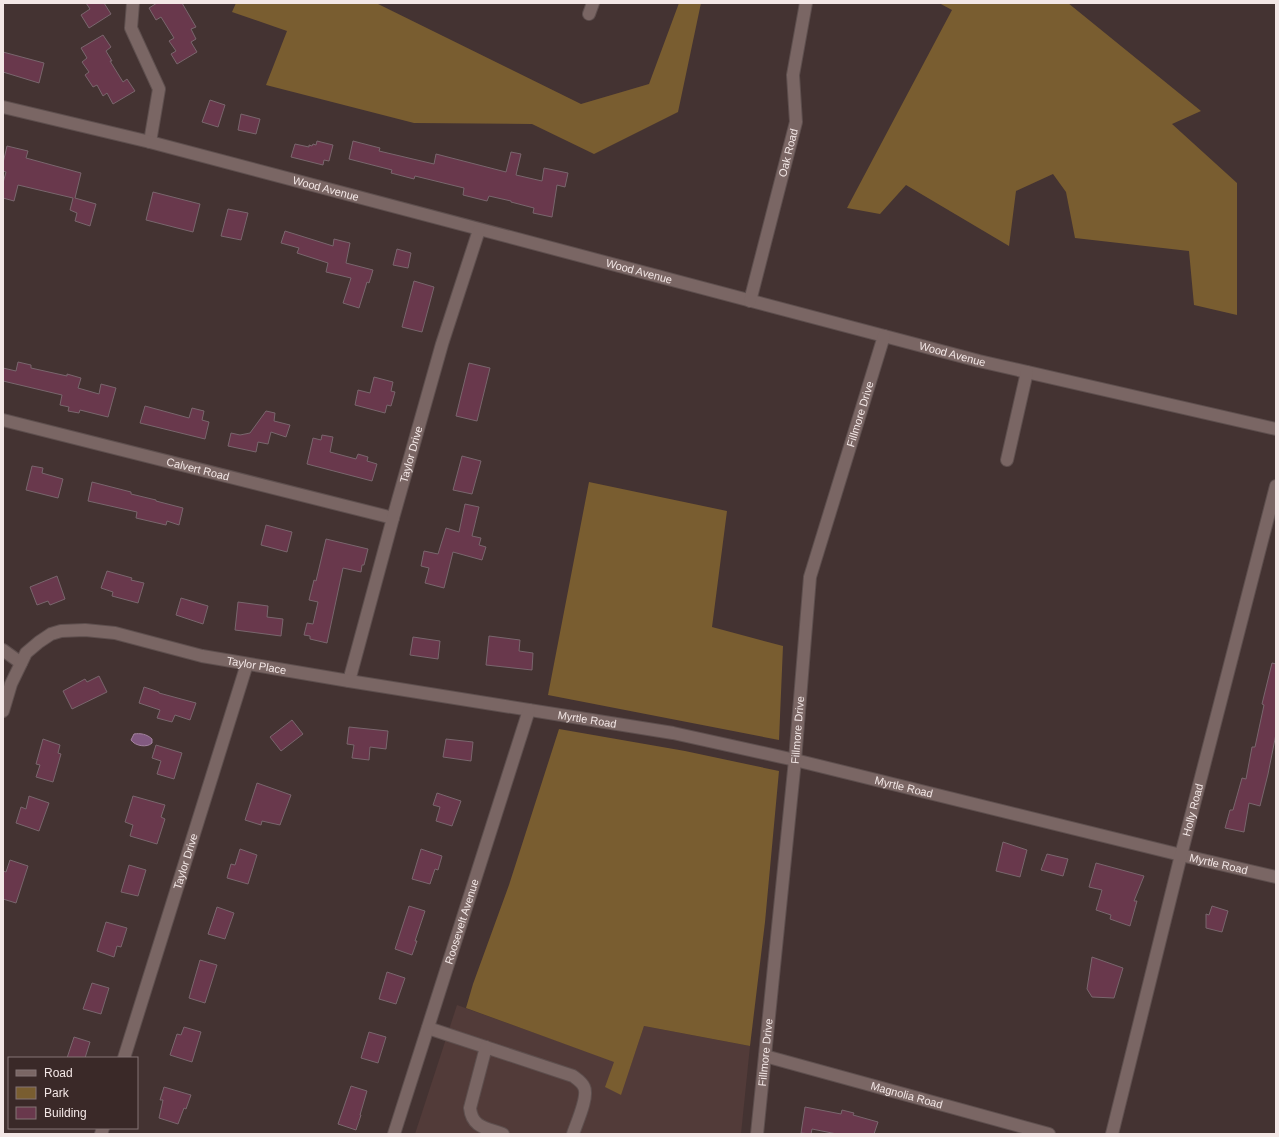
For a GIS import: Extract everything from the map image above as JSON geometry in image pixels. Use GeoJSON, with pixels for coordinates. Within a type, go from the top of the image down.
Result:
{"type":"FeatureCollection","features":[{"type":"Feature","properties":{"kind":"street"},"geometry":{"type":"LineString","coordinates":[[133,3],[131,28],[159,89],[150,142]]}},
{"type":"Feature","properties":{"kind":"street","name":"Oak Road"},"geometry":{"type":"LineString","coordinates":[[750,301],[796,122],[793,75],[806,3]]}},
{"type":"Feature","properties":{"kind":"street","name":"Wood Avenue"},"geometry":{"type":"LineString","coordinates":[[3,107],[150,142],[979,361],[1276,429]]}},
{"type":"Feature","properties":{"kind":"street","name":"Taylor Drive"},"geometry":{"type":"LineString","coordinates":[[349,681],[442,344],[479,230]]}},
{"type":"Feature","properties":{"kind":"street","name":"Fillmore Drive"},"geometry":{"type":"LineString","coordinates":[[757,1134],[795,760],[810,577],[884,336]]}},
{"type":"Feature","properties":{"kind":"street"},"geometry":{"type":"LineString","coordinates":[[1007,460],[1028,372]]}},
{"type":"Feature","properties":{"kind":"street","name":"Calvert Road"},"geometry":{"type":"LineString","coordinates":[[3,420],[393,518]]}},
{"type":"Feature","properties":{"kind":"street","name":"Holly Road"},"geometry":{"type":"LineString","coordinates":[[1112,1134],[1181,856],[1276,486]]}},
{"type":"Feature","properties":{"kind":"street","name":"Taylor Place"},"geometry":{"type":"LineString","coordinates":[[3,711],[11,684],[26,653],[51,634],[61,631],[85,630],[115,632],[202,656],[529,710]]}},
{"type":"Feature","properties":{"kind":"street"},"geometry":{"type":"LineString","coordinates":[[3,650],[21,663]]}},
{"type":"Feature","properties":{"kind":"street","name":"Taylor Drive"},"geometry":{"type":"LineString","coordinates":[[124,1057],[247,664]]}},
{"type":"Feature","properties":{"kind":"street","name":"Myrtle Road"},"geometry":{"type":"LineString","coordinates":[[529,710],[674,733],[795,760],[1181,856],[1276,878]]}},
{"type":"Feature","properties":{"kind":"street","name":"Roosevelt Avenue"},"geometry":{"type":"LineString","coordinates":[[394,1134],[529,710]]}},
{"type":"Feature","properties":{"kind":"street"},"geometry":{"type":"LineString","coordinates":[[428,1028],[573,1076],[580,1081],[585,1088],[585,1096],[573,1134]]}},
{"type":"Feature","properties":{"kind":"street"},"geometry":{"type":"LineString","coordinates":[[486,1047],[470,1108],[470,1114],[478,1125],[503,1134]]}},
{"type":"Feature","properties":{"kind":"street","name":"Magnolia Road"},"geometry":{"type":"LineString","coordinates":[[765,1056],[1049,1134]]}},
{"type":"Feature","properties":{"kind":"shaded area"},"geometry":{"type":"Polygon","coordinates":[[[134,734],[148,736],[152,739],[152,743],[144,746],[135,744],[131,740],[134,734]]]}},
{"type":"Feature","properties":{"kind":"shaded area"},"geometry":{"type":"Polygon","coordinates":[[[457,1005],[630,1067],[644,1026],[750,1046],[741,1134],[415,1134],[457,1005]]]}},
{"type":"Feature","properties":{"kind":"green space"},"geometry":{"type":"Polygon","coordinates":[[[236,3],[376,3],[581,104],[649,84],[679,3],[701,3],[678,112],[594,154],[532,124],[414,123],[266,85],[287,31],[232,12],[236,3]]]}},
{"type":"Feature","properties":{"kind":"green space"},"geometry":{"type":"Polygon","coordinates":[[[939,3],[1068,3],[1201,111],[1172,124],[1237,183],[1237,315],[1194,305],[1189,251],[1075,238],[1066,192],[1053,174],[1016,191],[1009,246],[906,185],[880,214],[847,208],[952,10],[939,3]]]}},
{"type":"Feature","properties":{"kind":"green space"},"geometry":{"type":"Polygon","coordinates":[[[589,482],[727,511],[712,627],[783,646],[779,740],[548,695],[589,482]]]}},
{"type":"Feature","properties":{"kind":"green space"},"geometry":{"type":"Polygon","coordinates":[[[559,729],[685,751],[779,771],[765,922],[750,1046],[644,1026],[621,1095],[605,1087],[614,1062],[466,1008],[473,984],[509,885],[559,729]]]}},
{"type":"Feature","properties":{"kind":"building"},"geometry":{"type":"Polygon","coordinates":[[[86,3],[104,3],[111,14],[89,28],[81,15],[90,9],[86,3]]]}},
{"type":"Feature","properties":{"kind":"building"},"geometry":{"type":"Polygon","coordinates":[[[157,3],[182,3],[196,27],[191,29],[196,39],[191,42],[197,52],[177,64],[171,54],[176,51],[169,41],[174,38],[161,17],[156,20],[149,8],[157,3]]]}},
{"type":"Feature","properties":{"kind":"building"},"geometry":{"type":"Polygon","coordinates":[[[103,35],[111,47],[106,51],[112,61],[110,61],[123,82],[127,79],[135,91],[113,104],[107,93],[103,96],[97,85],[93,87],[85,75],[89,72],[82,62],[87,58],[81,48],[103,35]]]}},
{"type":"Feature","properties":{"kind":"building"},"geometry":{"type":"Polygon","coordinates":[[[3,52],[44,63],[39,83],[3,72],[3,52]]]}},
{"type":"Feature","properties":{"kind":"building"},"geometry":{"type":"Polygon","coordinates":[[[210,100],[225,105],[218,127],[202,122],[210,100]]]}},
{"type":"Feature","properties":{"kind":"building"},"geometry":{"type":"Polygon","coordinates":[[[241,114],[260,119],[256,134],[238,130],[241,114]]]}},
{"type":"Feature","properties":{"kind":"building"},"geometry":{"type":"Polygon","coordinates":[[[317,141],[333,145],[329,161],[324,160],[323,165],[291,157],[295,144],[309,147],[309,145],[316,145],[317,141]]]}},
{"type":"Feature","properties":{"kind":"building"},"geometry":{"type":"Polygon","coordinates":[[[353,141],[380,148],[379,151],[434,164],[436,154],[506,172],[511,152],[521,154],[516,175],[542,181],[544,168],[568,173],[565,187],[557,185],[552,217],[533,213],[534,208],[511,201],[489,196],[487,201],[463,195],[464,188],[415,176],[414,179],[391,173],[392,170],[349,159],[353,141]]]}},
{"type":"Feature","properties":{"kind":"building"},"geometry":{"type":"Polygon","coordinates":[[[7,146],[28,151],[26,158],[81,173],[75,198],[96,204],[90,226],[75,221],[77,213],[70,210],[73,198],[18,185],[14,201],[3,198],[3,183],[6,172],[3,171],[3,163],[7,146]]]}},
{"type":"Feature","properties":{"kind":"building"},"geometry":{"type":"Polygon","coordinates":[[[153,192],[200,204],[193,232],[146,220],[153,192]]]}},
{"type":"Feature","properties":{"kind":"building"},"geometry":{"type":"Polygon","coordinates":[[[228,209],[248,213],[241,240],[221,236],[228,209]]]}},
{"type":"Feature","properties":{"kind":"building"},"geometry":{"type":"Polygon","coordinates":[[[285,231],[333,246],[334,239],[350,243],[346,263],[373,270],[369,283],[367,282],[359,308],[343,303],[351,278],[326,272],[328,263],[297,253],[299,248],[281,243],[285,231]]]}},
{"type":"Feature","properties":{"kind":"building"},"geometry":{"type":"Polygon","coordinates":[[[397,249],[411,253],[408,268],[393,265],[397,249]]]}},
{"type":"Feature","properties":{"kind":"building"},"geometry":{"type":"Polygon","coordinates":[[[414,281],[434,287],[422,332],[402,327],[414,281]]]}},
{"type":"Feature","properties":{"kind":"building"},"geometry":{"type":"Polygon","coordinates":[[[18,362],[31,365],[31,368],[81,378],[78,388],[99,394],[101,384],[116,388],[108,417],[80,410],[79,413],[68,411],[69,407],[60,405],[62,395],[3,381],[3,368],[16,371],[18,362]]]}},
{"type":"Feature","properties":{"kind":"building"},"geometry":{"type":"Polygon","coordinates":[[[469,363],[490,368],[477,421],[456,416],[469,363]]]}},
{"type":"Feature","properties":{"kind":"building"},"geometry":{"type":"Polygon","coordinates":[[[374,377],[393,382],[391,391],[395,392],[391,406],[387,405],[385,413],[355,405],[358,390],[370,393],[374,377]]]}},
{"type":"Feature","properties":{"kind":"building"},"geometry":{"type":"Polygon","coordinates":[[[145,406],[189,418],[192,408],[204,411],[202,420],[209,422],[205,439],[140,423],[145,406]]]}},
{"type":"Feature","properties":{"kind":"building"},"geometry":{"type":"Polygon","coordinates":[[[266,411],[275,413],[274,421],[290,425],[286,437],[271,432],[268,444],[258,442],[256,452],[228,446],[231,433],[240,435],[250,433],[266,411]]]}},
{"type":"Feature","properties":{"kind":"building"},"geometry":{"type":"Polygon","coordinates":[[[322,435],[333,437],[330,452],[356,459],[358,454],[368,457],[367,461],[377,464],[372,481],[307,464],[313,438],[321,440],[322,435]]]}},
{"type":"Feature","properties":{"kind":"building"},"geometry":{"type":"Polygon","coordinates":[[[462,456],[481,461],[472,494],[453,490],[462,456]]]}},
{"type":"Feature","properties":{"kind":"building"},"geometry":{"type":"Polygon","coordinates":[[[32,466],[43,468],[42,473],[63,479],[58,498],[26,490],[32,466]]]}},
{"type":"Feature","properties":{"kind":"building"},"geometry":{"type":"Polygon","coordinates":[[[92,482],[183,508],[179,525],[167,521],[166,525],[136,518],[137,512],[88,501],[92,482]]]}},
{"type":"Feature","properties":{"kind":"building"},"geometry":{"type":"Polygon","coordinates":[[[465,504],[479,507],[472,536],[481,538],[479,545],[486,547],[482,560],[453,552],[444,588],[425,583],[429,568],[421,566],[424,551],[438,554],[446,528],[459,532],[465,504]]]}},
{"type":"Feature","properties":{"kind":"building"},"geometry":{"type":"Polygon","coordinates":[[[266,525],[292,532],[287,552],[261,545],[266,525]]]}},
{"type":"Feature","properties":{"kind":"building"},"geometry":{"type":"Polygon","coordinates":[[[326,539],[368,549],[361,572],[343,568],[327,643],[310,639],[310,636],[304,635],[307,623],[313,624],[318,602],[309,600],[314,580],[316,581],[326,539]]]}},
{"type":"Feature","properties":{"kind":"building"},"geometry":{"type":"Polygon","coordinates":[[[107,571],[144,583],[138,603],[112,596],[113,592],[101,588],[107,571]]]}},
{"type":"Feature","properties":{"kind":"building"},"geometry":{"type":"Polygon","coordinates":[[[57,576],[65,599],[50,605],[48,601],[37,605],[30,587],[57,576]]]}},
{"type":"Feature","properties":{"kind":"building"},"geometry":{"type":"Polygon","coordinates":[[[181,598],[208,606],[203,624],[176,615],[181,598]]]}},
{"type":"Feature","properties":{"kind":"building"},"geometry":{"type":"Polygon","coordinates":[[[238,602],[268,606],[267,617],[283,619],[281,636],[235,630],[238,602]]]}},
{"type":"Feature","properties":{"kind":"building"},"geometry":{"type":"Polygon","coordinates":[[[489,636],[520,640],[519,651],[533,653],[532,670],[486,665],[489,636]]]}},
{"type":"Feature","properties":{"kind":"building"},"geometry":{"type":"Polygon","coordinates":[[[413,637],[440,641],[438,659],[410,655],[413,637]]]}},
{"type":"Feature","properties":{"kind":"building"},"geometry":{"type":"Polygon","coordinates":[[[1272,663],[1276,664],[1276,734],[1260,806],[1249,803],[1244,832],[1225,828],[1230,810],[1233,810],[1242,778],[1246,779],[1252,747],[1255,747],[1264,705],[1262,704],[1272,663]]]}},
{"type":"Feature","properties":{"kind":"building"},"geometry":{"type":"Polygon","coordinates":[[[99,676],[107,692],[72,709],[63,691],[85,679],[87,682],[99,676]]]}},
{"type":"Feature","properties":{"kind":"building"},"geometry":{"type":"Polygon","coordinates":[[[144,687],[159,693],[196,703],[190,720],[175,715],[172,722],[157,718],[160,710],[139,703],[144,687]]]}},
{"type":"Feature","properties":{"kind":"building"},"geometry":{"type":"Polygon","coordinates":[[[292,720],[303,734],[281,751],[270,737],[292,720]]]}},
{"type":"Feature","properties":{"kind":"building"},"geometry":{"type":"Polygon","coordinates":[[[349,727],[388,731],[386,749],[370,747],[369,760],[352,758],[354,745],[347,744],[349,727]]]}},
{"type":"Feature","properties":{"kind":"building"},"geometry":{"type":"Polygon","coordinates":[[[43,739],[60,745],[58,753],[61,754],[53,782],[36,777],[40,765],[36,764],[43,739]]]}},
{"type":"Feature","properties":{"kind":"building"},"geometry":{"type":"Polygon","coordinates":[[[446,739],[473,742],[471,761],[443,757],[446,739]]]}},
{"type":"Feature","properties":{"kind":"building"},"geometry":{"type":"Polygon","coordinates":[[[156,745],[182,753],[174,779],[157,774],[161,761],[152,758],[156,745]]]}},
{"type":"Feature","properties":{"kind":"building"},"geometry":{"type":"Polygon","coordinates":[[[257,783],[291,795],[280,825],[262,821],[261,825],[245,820],[257,783]]]}},
{"type":"Feature","properties":{"kind":"building"},"geometry":{"type":"Polygon","coordinates":[[[437,793],[461,801],[452,826],[436,821],[440,807],[433,805],[437,793]]]}},
{"type":"Feature","properties":{"kind":"building"},"geometry":{"type":"Polygon","coordinates":[[[29,796],[49,803],[39,831],[16,823],[21,807],[26,809],[29,796]]]}},
{"type":"Feature","properties":{"kind":"building"},"geometry":{"type":"Polygon","coordinates":[[[133,796],[165,805],[161,817],[165,819],[157,844],[130,836],[133,825],[125,822],[133,796]]]}},
{"type":"Feature","properties":{"kind":"building"},"geometry":{"type":"Polygon","coordinates":[[[1003,842],[1027,850],[1020,877],[996,871],[1003,842]]]}},
{"type":"Feature","properties":{"kind":"building"},"geometry":{"type":"Polygon","coordinates":[[[240,849],[257,855],[248,884],[227,878],[231,864],[235,865],[240,849]]]}},
{"type":"Feature","properties":{"kind":"building"},"geometry":{"type":"Polygon","coordinates":[[[421,849],[442,856],[438,870],[435,869],[430,884],[412,879],[421,849]]]}},
{"type":"Feature","properties":{"kind":"building"},"geometry":{"type":"Polygon","coordinates":[[[1047,854],[1068,859],[1063,876],[1041,870],[1047,854]]]}},
{"type":"Feature","properties":{"kind":"building"},"geometry":{"type":"Polygon","coordinates":[[[10,860],[28,866],[16,903],[3,899],[3,871],[6,872],[10,860]]]}},
{"type":"Feature","properties":{"kind":"building"},"geometry":{"type":"Polygon","coordinates":[[[1096,863],[1144,876],[1134,901],[1137,901],[1130,926],[1110,919],[1111,915],[1096,910],[1102,890],[1089,887],[1096,863]]]}},
{"type":"Feature","properties":{"kind":"building"},"geometry":{"type":"Polygon","coordinates":[[[129,865],[146,870],[138,896],[121,892],[129,865]]]}},
{"type":"Feature","properties":{"kind":"building"},"geometry":{"type":"Polygon","coordinates":[[[409,906],[425,911],[412,955],[395,949],[409,906]]]}},
{"type":"Feature","properties":{"kind":"building"},"geometry":{"type":"Polygon","coordinates":[[[1212,906],[1228,911],[1222,932],[1206,928],[1206,914],[1209,915],[1212,906]]]}},
{"type":"Feature","properties":{"kind":"building"},"geometry":{"type":"Polygon","coordinates":[[[217,907],[234,913],[225,939],[208,934],[217,907]]]}},
{"type":"Feature","properties":{"kind":"building"},"geometry":{"type":"Polygon","coordinates":[[[106,922],[127,928],[121,947],[117,946],[114,957],[97,951],[106,922]]]}},
{"type":"Feature","properties":{"kind":"building"},"geometry":{"type":"Polygon","coordinates":[[[1092,957],[1123,968],[1114,998],[1092,997],[1087,989],[1092,957]]]}},
{"type":"Feature","properties":{"kind":"building"},"geometry":{"type":"Polygon","coordinates":[[[200,960],[217,965],[205,1003],[189,998],[200,960]]]}},
{"type":"Feature","properties":{"kind":"building"},"geometry":{"type":"Polygon","coordinates":[[[387,972],[405,978],[396,1004],[379,999],[387,972]]]}},
{"type":"Feature","properties":{"kind":"building"},"geometry":{"type":"Polygon","coordinates":[[[92,983],[109,988],[101,1014],[83,1009],[92,983]]]}},
{"type":"Feature","properties":{"kind":"building"},"geometry":{"type":"Polygon","coordinates":[[[184,1027],[201,1032],[192,1062],[170,1055],[177,1034],[181,1035],[184,1027]]]}},
{"type":"Feature","properties":{"kind":"building"},"geometry":{"type":"Polygon","coordinates":[[[369,1032],[386,1037],[378,1063],[361,1058],[369,1032]]]}},
{"type":"Feature","properties":{"kind":"building"},"geometry":{"type":"Polygon","coordinates":[[[74,1037],[90,1042],[85,1057],[67,1057],[74,1037]]]}},
{"type":"Feature","properties":{"kind":"building"},"geometry":{"type":"Polygon","coordinates":[[[351,1086],[367,1091],[356,1130],[338,1124],[351,1086]]]}},
{"type":"Feature","properties":{"kind":"building"},"geometry":{"type":"Polygon","coordinates":[[[164,1087],[191,1095],[178,1124],[159,1118],[163,1100],[160,1100],[164,1087]]]}},
{"type":"Feature","properties":{"kind":"building"},"geometry":{"type":"Polygon","coordinates":[[[805,1107],[841,1114],[842,1110],[854,1113],[853,1115],[878,1122],[874,1134],[837,1134],[812,1129],[811,1134],[801,1133],[805,1107]]]}}]}
